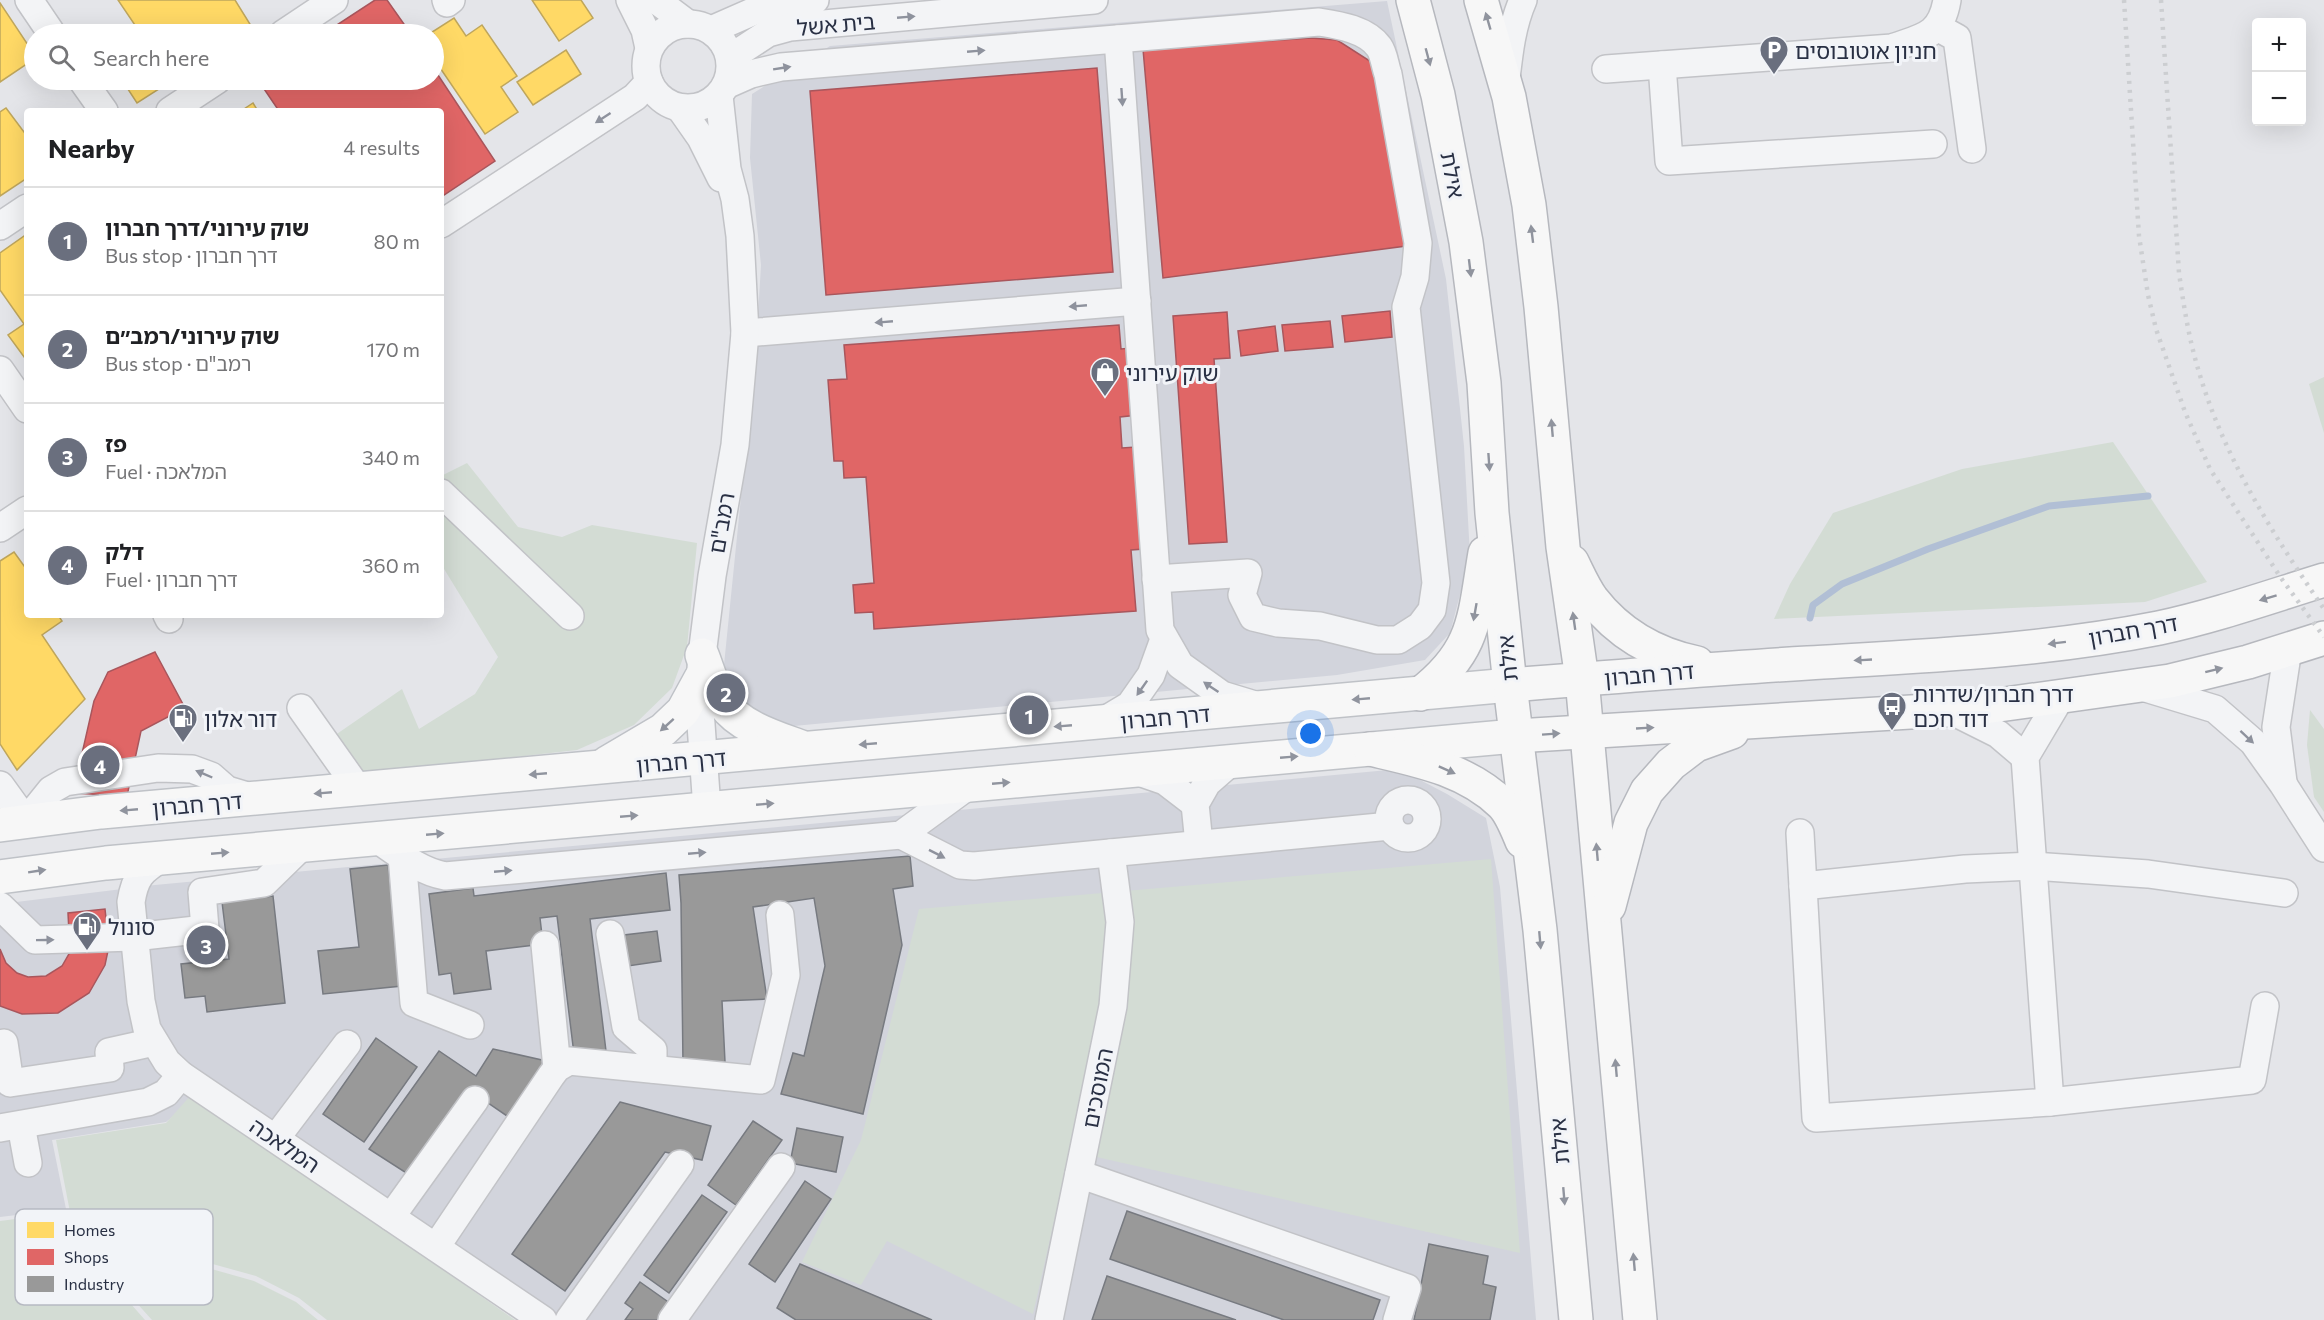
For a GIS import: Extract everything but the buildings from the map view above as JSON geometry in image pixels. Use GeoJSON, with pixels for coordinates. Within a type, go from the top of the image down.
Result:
{"type":"FeatureCollection","features":[{"type":"Feature","properties":{"kind":"main road","name":"אילת"},"geometry":{"type":"LineString","coordinates":[[1413,0],[1438,95],[1466,242],[1484,383],[1492,513],[1515,736],[1534,881],[1576,1320]]}},
{"type":"Feature","properties":{"kind":"main road"},"geometry":{"type":"LineString","coordinates":[[1481,0],[1505,83],[1529,205],[1541,307],[1563,547],[1581,679],[1640,1320]]}},
{"type":"Feature","properties":{"kind":"main road"},"geometry":{"type":"LineString","coordinates":[[1420,694],[1454,664],[1464,646],[1473,621],[1492,513]]}},
{"type":"Feature","properties":{"kind":"main road"},"geometry":{"type":"LineString","coordinates":[[1563,547],[1592,598],[1617,626],[1646,646],[1673,658],[1725,668]]}},
{"type":"Feature","properties":{"kind":"main road","name":"דרך חברון"},"geometry":{"type":"LineString","coordinates":[[13,823],[1510,685],[1725,668],[1971,654],[2159,628],[2233,609],[2324,580]]}},
{"type":"Feature","properties":{"kind":"main road"},"geometry":{"type":"LineString","coordinates":[[0,877],[74,866],[302,846],[390,847],[707,809],[1515,736],[1950,710],[2060,698],[2182,678],[2324,638]]}},
{"type":"Feature","properties":{"kind":"main road"},"geometry":{"type":"LineString","coordinates":[[701,666],[722,703],[742,721],[770,736],[808,749]]}},
{"type":"Feature","properties":{"kind":"main road"},"geometry":{"type":"LineString","coordinates":[[597,768],[663,730],[683,711],[701,666]]}},
{"type":"Feature","properties":{"kind":"main road"},"geometry":{"type":"LineString","coordinates":[[1603,925],[1631,823],[1647,791],[1671,764],[1696,745],[1762,721]]}},
{"type":"Feature","properties":{"kind":"main road"},"geometry":{"type":"LineString","coordinates":[[1370,749],[1440,766],[1474,782],[1503,805],[1522,839],[1534,881]]}},
{"type":"Feature","properties":{"kind":"street"},"geometry":{"type":"LineString","coordinates":[[29,0],[45,24]]}},
{"type":"Feature","properties":{"kind":"street"},"geometry":{"type":"LineString","coordinates":[[446,0],[447,3],[451,0]]}},
{"type":"Feature","properties":{"kind":"street"},"geometry":{"type":"LineString","coordinates":[[630,0],[645,30],[649,48],[645,71],[649,82],[656,94],[667,103],[680,108],[707,105],[723,91],[751,74],[782,67],[1319,22],[1344,26],[1365,36],[1379,47],[1388,74],[1418,243],[1415,277],[1406,307],[1436,583],[1432,610],[1420,626],[1398,640],[1377,640],[1320,626],[1278,623],[1253,617],[1242,595],[1248,573],[1156,579]]}},
{"type":"Feature","properties":{"kind":"street"},"geometry":{"type":"LineString","coordinates":[[656,0],[699,27],[720,37],[730,58],[731,72],[723,91]]}},
{"type":"Feature","properties":{"kind":"street","name":"בית אשל"},"geometry":{"type":"LineString","coordinates":[[699,27],[759,9],[816,0]]}},
{"type":"Feature","properties":{"kind":"street","name":"בית אשל"},"geometry":{"type":"LineString","coordinates":[[730,58],[768,33],[790,27],[1094,0]]}},
{"type":"Feature","properties":{"kind":"street"},"geometry":{"type":"LineString","coordinates":[[1505,83],[1517,13],[1523,0]]}},
{"type":"Feature","properties":{"kind":"street"},"geometry":{"type":"LineString","coordinates":[[1606,69],[1892,48],[1922,37],[1937,27],[1944,17],[1947,0]]}},
{"type":"Feature","properties":{"kind":"street"},"geometry":{"type":"LineString","coordinates":[[295,24],[320,4]]}},
{"type":"Feature","properties":{"kind":"street"},"geometry":{"type":"LineString","coordinates":[[649,48],[665,30],[699,27]]}},
{"type":"Feature","properties":{"kind":"street"},"geometry":{"type":"LineString","coordinates":[[1937,27],[1957,38],[1972,149]]}},
{"type":"Feature","properties":{"kind":"street"},"geometry":{"type":"LineString","coordinates":[[1118,39],[1160,630],[1180,665],[1222,695],[1265,708]]}},
{"type":"Feature","properties":{"kind":"street"},"geometry":{"type":"LineString","coordinates":[[1662,65],[1669,161],[1933,144]]}},
{"type":"Feature","properties":{"kind":"street"},"geometry":{"type":"LineString","coordinates":[[444,222],[635,97],[649,82]]}},
{"type":"Feature","properties":{"kind":"street"},"geometry":{"type":"LineString","coordinates":[[89,90],[102,108]]}},
{"type":"Feature","properties":{"kind":"street"},"geometry":{"type":"LineString","coordinates":[[175,108],[202,90]]}},
{"type":"Feature","properties":{"kind":"street","name":"רמב\"ם"},"geometry":{"type":"LineString","coordinates":[[707,809],[699,696],[701,666],[712,576],[735,445],[745,333],[740,236],[735,199],[727,169],[723,91]]}},
{"type":"Feature","properties":{"kind":"street","name":"רמב\"ם"},"geometry":{"type":"LineString","coordinates":[[680,108],[701,138],[725,185],[740,236]]}},
{"type":"Feature","properties":{"kind":"street"},"geometry":{"type":"LineString","coordinates":[[0,226],[24,210]]}},
{"type":"Feature","properties":{"kind":"street"},"geometry":{"type":"LineString","coordinates":[[745,333],[1137,301]]}},
{"type":"Feature","properties":{"kind":"street"},"geometry":{"type":"LineString","coordinates":[[0,370],[24,405]]}},
{"type":"Feature","properties":{"kind":"street"},"geometry":{"type":"LineString","coordinates":[[444,496],[570,616]]}},
{"type":"Feature","properties":{"kind":"street"},"geometry":{"type":"LineString","coordinates":[[0,528],[24,512]]}},
{"type":"Feature","properties":{"kind":"street"},"geometry":{"type":"LineString","coordinates":[[1100,723],[1130,705],[1151,675],[1164,639]]}},
{"type":"Feature","properties":{"kind":"street"},"geometry":{"type":"LineString","coordinates":[[2283,784],[2276,727],[2288,649]]}},
{"type":"Feature","properties":{"kind":"street"},"geometry":{"type":"LineString","coordinates":[[2139,686],[2215,709],[2253,742],[2324,848]]}},
{"type":"Feature","properties":{"kind":"street"},"geometry":{"type":"LineString","coordinates":[[2050,1102],[2025,757],[2060,698]]}},
{"type":"Feature","properties":{"kind":"street"},"geometry":{"type":"LineString","coordinates":[[301,708],[359,790]]}},
{"type":"Feature","properties":{"kind":"street"},"geometry":{"type":"LineString","coordinates":[[1950,710],[1998,734],[2025,757]]}},
{"type":"Feature","properties":{"kind":"street"},"geometry":{"type":"LineString","coordinates":[[1199,844],[1195,804],[1208,783],[1231,762]]}},
{"type":"Feature","properties":{"kind":"street"},"geometry":{"type":"LineString","coordinates":[[1135,771],[1165,781],[1195,804]]}},
{"type":"Feature","properties":{"kind":"street"},"geometry":{"type":"LineString","coordinates":[[0,784],[13,823]]}},
{"type":"Feature","properties":{"kind":"street"},"geometry":{"type":"LineString","coordinates":[[390,847],[432,874],[445,876],[901,835],[968,786]]}},
{"type":"Feature","properties":{"kind":"street"},"geometry":{"type":"LineString","coordinates":[[901,835],[960,865],[974,867],[1390,826]]}},
{"type":"Feature","properties":{"kind":"street"},"geometry":{"type":"LineString","coordinates":[[1800,833],[1816,1118],[2050,1102],[2252,1080],[2265,1006]]}},
{"type":"Feature","properties":{"kind":"street"},"geometry":{"type":"LineString","coordinates":[[0,906],[35,940],[134,937],[205,929],[202,892],[264,883],[302,846]]}},
{"type":"Feature","properties":{"kind":"street"},"geometry":{"type":"LineString","coordinates":[[390,847],[414,1004],[470,1025]]}},
{"type":"Feature","properties":{"kind":"street","name":"המוסכים"},"geometry":{"type":"LineString","coordinates":[[1049,1320],[1111,1017],[1120,922],[1111,853]]}},
{"type":"Feature","properties":{"kind":"street","name":"המלאכה"},"geometry":{"type":"LineString","coordinates":[[162,858],[144,869],[133,888],[131,902],[141,1001],[147,1029],[167,1062],[181,1075],[543,1320]]}},
{"type":"Feature","properties":{"kind":"street"},"geometry":{"type":"LineString","coordinates":[[74,866],[116,882],[123,888],[131,902]]}},
{"type":"Feature","properties":{"kind":"street"},"geometry":{"type":"LineString","coordinates":[[1803,886],[1965,869],[2032,866],[2148,873],[2284,893]]}},
{"type":"Feature","properties":{"kind":"street"},"geometry":{"type":"LineString","coordinates":[[436,1247],[557,1068],[569,1061],[761,1080],[786,975],[780,915]]}},
{"type":"Feature","properties":{"kind":"street"},"geometry":{"type":"LineString","coordinates":[[610,934],[626,1027],[653,1050],[653,1069]]}},
{"type":"Feature","properties":{"kind":"street"},"geometry":{"type":"LineString","coordinates":[[545,945],[557,1068]]}},
{"type":"Feature","properties":{"kind":"street"},"geometry":{"type":"LineString","coordinates":[[4,1043],[10,1083],[110,1068],[109,1052],[154,1042]]}},
{"type":"Feature","properties":{"kind":"street"},"geometry":{"type":"LineString","coordinates":[[276,1138],[347,1044]]}},
{"type":"Feature","properties":{"kind":"street"},"geometry":{"type":"LineString","coordinates":[[16,1125],[148,1102],[166,1093],[181,1075]]}},
{"type":"Feature","properties":{"kind":"street"},"geometry":{"type":"LineString","coordinates":[[21,1081],[16,1125],[28,1163]]}},
{"type":"Feature","properties":{"kind":"street"},"geometry":{"type":"LineString","coordinates":[[391,1217],[475,1100]]}},
{"type":"Feature","properties":{"kind":"street"},"geometry":{"type":"LineString","coordinates":[[569,1320],[680,1164]]}},
{"type":"Feature","properties":{"kind":"street"},"geometry":{"type":"LineString","coordinates":[[672,1320],[781,1167]]}},
{"type":"Feature","properties":{"kind":"street"},"geometry":{"type":"LineString","coordinates":[[1079,1174],[1407,1288],[1397,1320]]}},
{"type":"Feature","properties":{"kind":"shaded area","name":"שוק עירוני"},"geometry":{"type":"Polygon","coordinates":[[[1387,1],[1446,279],[1464,446],[1470,556],[1450,633],[1425,660],[1337,675],[783,727],[745,713],[724,665],[756,349],[761,265],[750,158],[752,94],[830,46],[1387,1]]]}},
{"type":"Feature","properties":{"kind":"shaded area"},"geometry":{"type":"Polygon","coordinates":[[[2324,377],[2324,433],[2309,384],[2324,377]]]}},
{"type":"Feature","properties":{"kind":"shaded area"},"geometry":{"type":"Polygon","coordinates":[[[2113,442],[2207,582],[2145,602],[1774,619],[1790,584],[1833,513],[1962,469],[2113,442]]]}},
{"type":"Feature","properties":{"kind":"shaded area"},"geometry":{"type":"Polygon","coordinates":[[[467,463],[518,527],[562,537],[592,525],[697,543],[687,647],[672,688],[634,725],[577,750],[366,774],[331,738],[402,689],[419,729],[475,694],[498,657],[444,569],[444,474],[467,463]]]}},
{"type":"Feature","properties":{"kind":"shaded area"},"geometry":{"type":"Polygon","coordinates":[[[2310,710],[2324,729],[2324,812],[2314,797],[2307,745],[2310,710]]]}},
{"type":"Feature","properties":{"kind":"shaded area"},"geometry":{"type":"Polygon","coordinates":[[[1399,769],[1486,818],[1500,887],[1536,1320],[519,1320],[193,1100],[166,1122],[52,1140],[66,1209],[15,1209],[15,1215],[0,1217],[0,904],[155,885],[1399,769]]]}},
{"type":"Feature","properties":{"kind":"shaded area"},"geometry":{"type":"Polygon","coordinates":[[[1491,859],[1520,1253],[1070,1151],[1033,1314],[887,1241],[861,1285],[802,1262],[861,1140],[919,909],[1491,859]]]}},
{"type":"Feature","properties":{"kind":"shaded area"},"geometry":{"type":"Polygon","coordinates":[[[192,1094],[515,1320],[327,1320],[299,1298],[256,1276],[213,1264],[213,1209],[69,1209],[56,1140],[166,1123],[192,1094]]]}},
{"type":"Feature","properties":{"kind":"shaded area"},"geometry":{"type":"Polygon","coordinates":[[[15,1219],[15,1305],[132,1305],[145,1320],[0,1320],[0,1221],[15,1219]]]}},
{"type":"Feature","properties":{"kind":"shaded area"},"geometry":{"type":"Polygon","coordinates":[[[213,1269],[254,1281],[296,1302],[318,1320],[152,1320],[138,1305],[213,1305],[213,1269]]]}},
{"type":"Feature","properties":{"kind":"waterway"},"geometry":{"type":"LineString","coordinates":[[1810,618],[1813,605],[1842,584],[1928,549],[2049,506],[2148,496]]}},
{"type":"Feature","properties":{"kind":"railway"},"geometry":{"type":"LineString","coordinates":[[2124,0],[2139,236],[2156,329],[2185,412],[2210,469],[2281,578],[2324,637]]}},
{"type":"Feature","properties":{"kind":"railway"},"geometry":{"type":"LineString","coordinates":[[2161,0],[2179,273],[2195,360],[2209,404],[2236,466],[2269,525],[2324,609]]}},
{"type":"Feature","properties":{"kind":"place","name":"חניון אוטובוסים"},"geometry":{"type":"Point","coordinates":[1774,76]}},
{"type":"Feature","properties":{"kind":"place","name":"שוק עירוני"},"geometry":{"type":"Point","coordinates":[1105,398]}},
{"type":"Feature","properties":{"kind":"place","name":"שוק עירוני/רמב״ם"},"geometry":{"type":"Point","coordinates":[726,693]}},
{"type":"Feature","properties":{"kind":"place","name":"שוק עירוני/דרך חברון"},"geometry":{"type":"Point","coordinates":[1029,715]}},
{"type":"Feature","properties":{"kind":"place","name":"דרך חברון/שדרות דוד חכם"},"geometry":{"type":"Point","coordinates":[1892,732]}},
{"type":"Feature","properties":{"kind":"place","name":"דור אלון"},"geometry":{"type":"Point","coordinates":[183,744]}},
{"type":"Feature","properties":{"kind":"place","name":"דלק"},"geometry":{"type":"Point","coordinates":[100,765]}},
{"type":"Feature","properties":{"kind":"place","name":"פז"},"geometry":{"type":"Point","coordinates":[206,945]}},
{"type":"Feature","properties":{"kind":"place","name":"סונול"},"geometry":{"type":"Point","coordinates":[87,952]}}]}
